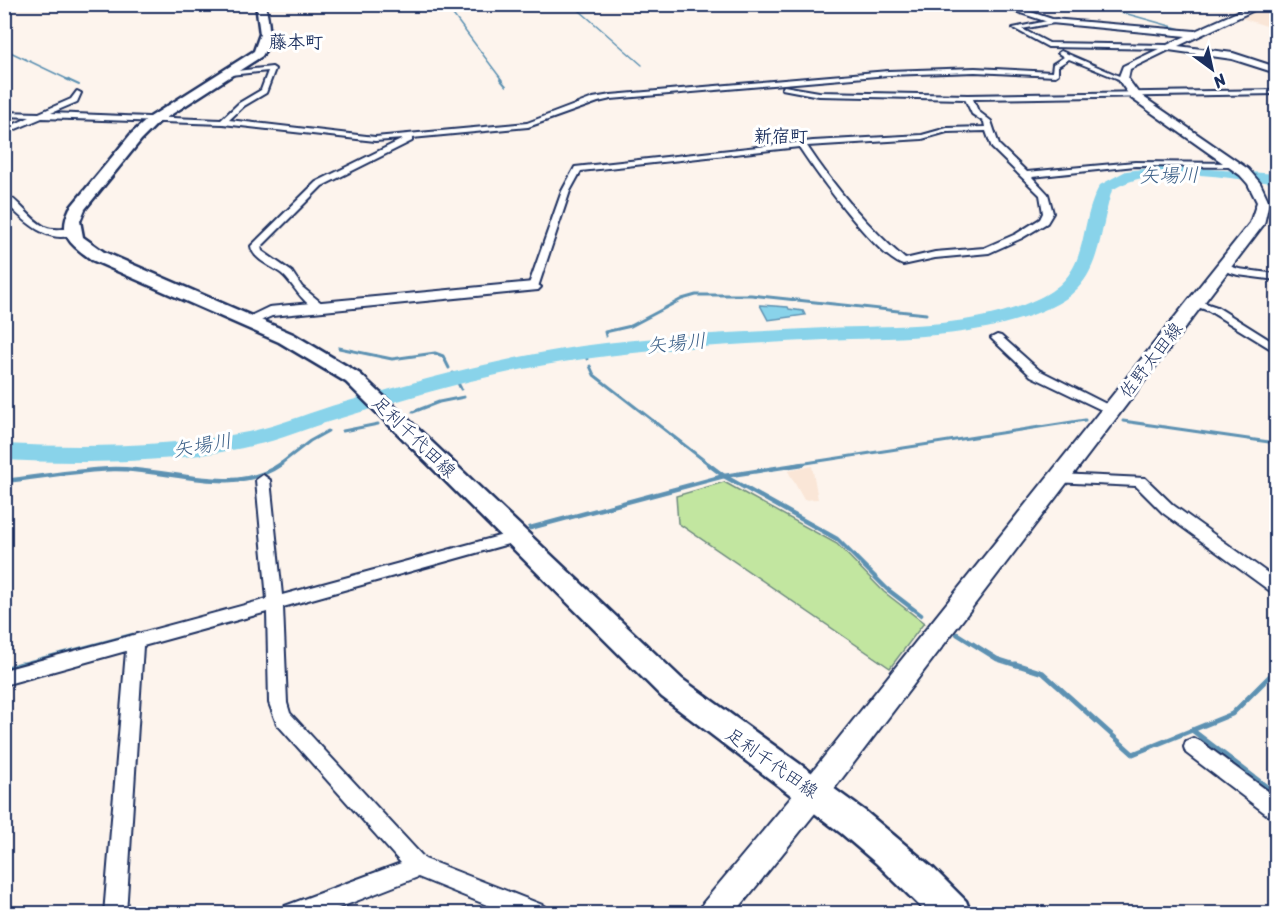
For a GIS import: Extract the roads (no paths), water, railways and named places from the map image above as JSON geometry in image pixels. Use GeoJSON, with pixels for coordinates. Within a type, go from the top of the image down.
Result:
{"type":"FeatureCollection","features":[{"type":"Feature","properties":{"kind":"main road"},"geometry":{"type":"LineString","coordinates":[[72,232],[72,221],[78,208],[136,137],[154,120],[264,49],[266,42],[260,4]]}},
{"type":"Feature","properties":{"kind":"main road"},"geometry":{"type":"LineString","coordinates":[[997,4],[1057,21],[1195,34]]}},
{"type":"Feature","properties":{"kind":"main road"},"geometry":{"type":"LineString","coordinates":[[1244,173],[1135,96],[1123,79],[1126,68],[1133,63],[1263,4]]}},
{"type":"Feature","properties":{"kind":"main road"},"geometry":{"type":"LineString","coordinates":[[1166,47],[1233,56],[1276,69]]}},
{"type":"Feature","properties":{"kind":"main road","name":"佐野太田線"},"geometry":{"type":"LineString","coordinates":[[714,914],[814,792],[1253,230],[1262,213],[1263,202],[1244,173]]}},
{"type":"Feature","properties":{"kind":"main road","name":"足利千代田線"},"geometry":{"type":"LineString","coordinates":[[72,232],[80,244],[98,256],[248,321],[323,358],[353,378],[514,537],[672,688],[706,716],[876,838],[921,879],[953,914]]}},
{"type":"Feature","properties":{"kind":"main road"},"geometry":{"type":"LineString","coordinates":[[248,321],[269,312],[533,287]]}},
{"type":"Feature","properties":{"kind":"street"},"geometry":{"type":"LineString","coordinates":[[1057,21],[1016,28],[1068,57],[1123,79]]}},
{"type":"Feature","properties":{"kind":"street"},"geometry":{"type":"LineString","coordinates":[[1048,45],[1166,47]]}},
{"type":"Feature","properties":{"kind":"street"},"geometry":{"type":"LineString","coordinates":[[4,114],[223,122],[351,138],[412,136],[528,125],[596,100],[612,97],[888,73],[975,69],[1055,74],[1055,65],[1068,57]]}},
{"type":"Feature","properties":{"kind":"street"},"geometry":{"type":"LineString","coordinates":[[223,122],[242,104],[260,97],[266,89],[272,69],[230,73]]}},
{"type":"Feature","properties":{"kind":"street"},"geometry":{"type":"LineString","coordinates":[[762,85],[819,94],[968,97],[1276,92]]}},
{"type":"Feature","properties":{"kind":"street"},"geometry":{"type":"LineString","coordinates":[[4,132],[74,100],[77,93]]}},
{"type":"Feature","properties":{"kind":"street"},"geometry":{"type":"LineString","coordinates":[[802,145],[822,175],[879,242],[907,263],[928,256],[981,253],[1019,236],[1044,221],[1048,208],[1044,194],[995,146],[987,121],[975,112],[968,97]]}},
{"type":"Feature","properties":{"kind":"street"},"geometry":{"type":"LineString","coordinates":[[533,287],[566,191],[578,169],[802,145],[922,137],[947,130],[990,129]]}},
{"type":"Feature","properties":{"kind":"street"},"geometry":{"type":"LineString","coordinates":[[320,307],[298,289],[288,274],[257,252],[256,246],[319,184],[412,136]]}},
{"type":"Feature","properties":{"kind":"street"},"geometry":{"type":"LineString","coordinates":[[1027,175],[1135,164],[1244,173]]}},
{"type":"Feature","properties":{"kind":"street"},"geometry":{"type":"LineString","coordinates":[[4,196],[29,220],[47,232],[57,235],[72,232]]}},
{"type":"Feature","properties":{"kind":"street"},"geometry":{"type":"LineString","coordinates":[[1222,267],[1238,272],[1276,277]]}},
{"type":"Feature","properties":{"kind":"street"},"geometry":{"type":"LineString","coordinates":[[1196,303],[1213,309],[1275,346]]}},
{"type":"Feature","properties":{"kind":"street"},"geometry":{"type":"LineString","coordinates":[[997,338],[1035,373],[1112,410]]}},
{"type":"Feature","properties":{"kind":"street"},"geometry":{"type":"LineString","coordinates":[[1059,479],[1140,481],[1168,509],[1276,587]]}},
{"type":"Feature","properties":{"kind":"street"},"geometry":{"type":"LineString","coordinates":[[263,480],[274,602],[277,694],[283,718],[418,867],[537,914]]}},
{"type":"Feature","properties":{"kind":"street"},"geometry":{"type":"LineString","coordinates":[[4,678],[514,537]]}},
{"type":"Feature","properties":{"kind":"street"},"geometry":{"type":"LineString","coordinates":[[115,914],[135,642]]}},
{"type":"Feature","properties":{"kind":"street"},"geometry":{"type":"LineString","coordinates":[[1193,747],[1276,809]]}},
{"type":"Feature","properties":{"kind":"street"},"geometry":{"type":"LineString","coordinates":[[293,914],[418,867]]}},
{"type":"Feature","properties":{"kind":"water"},"geometry":{"type":"Polygon","coordinates":[[[760,305],[788,307],[803,311],[805,315],[768,320],[760,305]]]}},
{"type":"Feature","properties":{"kind":"waterway"},"geometry":{"type":"LineString","coordinates":[[445,4],[502,80]]}},
{"type":"Feature","properties":{"kind":"waterway"},"geometry":{"type":"LineString","coordinates":[[507,4],[510,7]]}},
{"type":"Feature","properties":{"kind":"waterway"},"geometry":{"type":"LineString","coordinates":[[572,4],[642,65]]}},
{"type":"Feature","properties":{"kind":"waterway"},"geometry":{"type":"LineString","coordinates":[[1092,4],[1188,31]]}},
{"type":"Feature","properties":{"kind":"waterway"},"geometry":{"type":"LineString","coordinates":[[4,49],[69,80]]}},
{"type":"Feature","properties":{"kind":"waterway"},"geometry":{"type":"LineString","coordinates":[[66,79],[79,85]]}},
{"type":"Feature","properties":{"kind":"waterway"},"geometry":{"type":"LineString","coordinates":[[500,79],[506,86]]}},
{"type":"Feature","properties":{"kind":"waterway","name":"矢場川"},"geometry":{"type":"LineString","coordinates":[[4,452],[52,454],[114,452],[235,442],[259,437],[309,419],[451,379],[519,363],[587,352],[706,341],[938,328],[995,319],[1045,303],[1063,292],[1076,280],[1089,253],[1105,188],[1123,178],[1152,172],[1188,171],[1276,179]]}},
{"type":"Feature","properties":{"kind":"waterway"},"geometry":{"type":"LineString","coordinates":[[606,336],[605,332],[631,326],[682,299],[696,295],[751,295],[926,314]]}},
{"type":"Feature","properties":{"kind":"waterway","name":"矢場川"},"geometry":{"type":"LineString","coordinates":[[609,345],[611,350]]}},
{"type":"Feature","properties":{"kind":"waterway"},"geometry":{"type":"LineString","coordinates":[[339,348],[392,359],[435,353],[443,356],[449,368]]}},
{"type":"Feature","properties":{"kind":"waterway","name":"矢場川"},"geometry":{"type":"LineString","coordinates":[[585,352],[587,359]]}},
{"type":"Feature","properties":{"kind":"waterway"},"geometry":{"type":"LineString","coordinates":[[590,366],[594,375],[710,465]]}},
{"type":"Feature","properties":{"kind":"waterway","name":"矢場川"},"geometry":{"type":"LineString","coordinates":[[453,373],[461,389]]}},
{"type":"Feature","properties":{"kind":"waterway"},"geometry":{"type":"LineString","coordinates":[[413,412],[439,402],[464,397]]}},
{"type":"Feature","properties":{"kind":"waterway"},"geometry":{"type":"LineString","coordinates":[[793,465],[1085,420]]}},
{"type":"Feature","properties":{"kind":"waterway"},"geometry":{"type":"LineString","coordinates":[[1123,421],[1276,443]]}},
{"type":"Feature","properties":{"kind":"waterway"},"geometry":{"type":"LineString","coordinates":[[343,431],[378,424]]}},
{"type":"Feature","properties":{"kind":"waterway"},"geometry":{"type":"LineString","coordinates":[[279,465],[310,441],[328,431]]}},
{"type":"Feature","properties":{"kind":"waterway"},"geometry":{"type":"LineString","coordinates":[[4,481],[114,469],[200,479],[242,479],[262,474],[281,464]]}},
{"type":"Feature","properties":{"kind":"waterway"},"geometry":{"type":"LineString","coordinates":[[708,464],[724,476]]}},
{"type":"Feature","properties":{"kind":"waterway"},"geometry":{"type":"LineString","coordinates":[[724,476],[803,464]]}},
{"type":"Feature","properties":{"kind":"waterway"},"geometry":{"type":"LineString","coordinates":[[530,528],[724,476]]}},
{"type":"Feature","properties":{"kind":"waterway"},"geometry":{"type":"LineString","coordinates":[[724,476],[837,539],[887,589],[921,615]]}},
{"type":"Feature","properties":{"kind":"waterway"},"geometry":{"type":"LineString","coordinates":[[957,634],[997,659],[1019,666]]}},
{"type":"Feature","properties":{"kind":"waterway"},"geometry":{"type":"LineString","coordinates":[[16,666],[133,635]]}},
{"type":"Feature","properties":{"kind":"waterway"},"geometry":{"type":"LineString","coordinates":[[4,669],[22,664]]}},
{"type":"Feature","properties":{"kind":"waterway"},"geometry":{"type":"LineString","coordinates":[[1015,664],[1043,673],[1133,754],[1192,730]]}},
{"type":"Feature","properties":{"kind":"waterway"},"geometry":{"type":"LineString","coordinates":[[1192,730],[1232,714],[1276,670]]}},
{"type":"Feature","properties":{"kind":"waterway"},"geometry":{"type":"LineString","coordinates":[[1192,730],[1276,794]]}},
{"type":"Feature","properties":{"kind":"district","name":"藤本町"},"geometry":{"type":"Point","coordinates":[296,42]}},
{"type":"Feature","properties":{"kind":"district","name":"新宿町"},"geometry":{"type":"Point","coordinates":[781,136]}}]}
